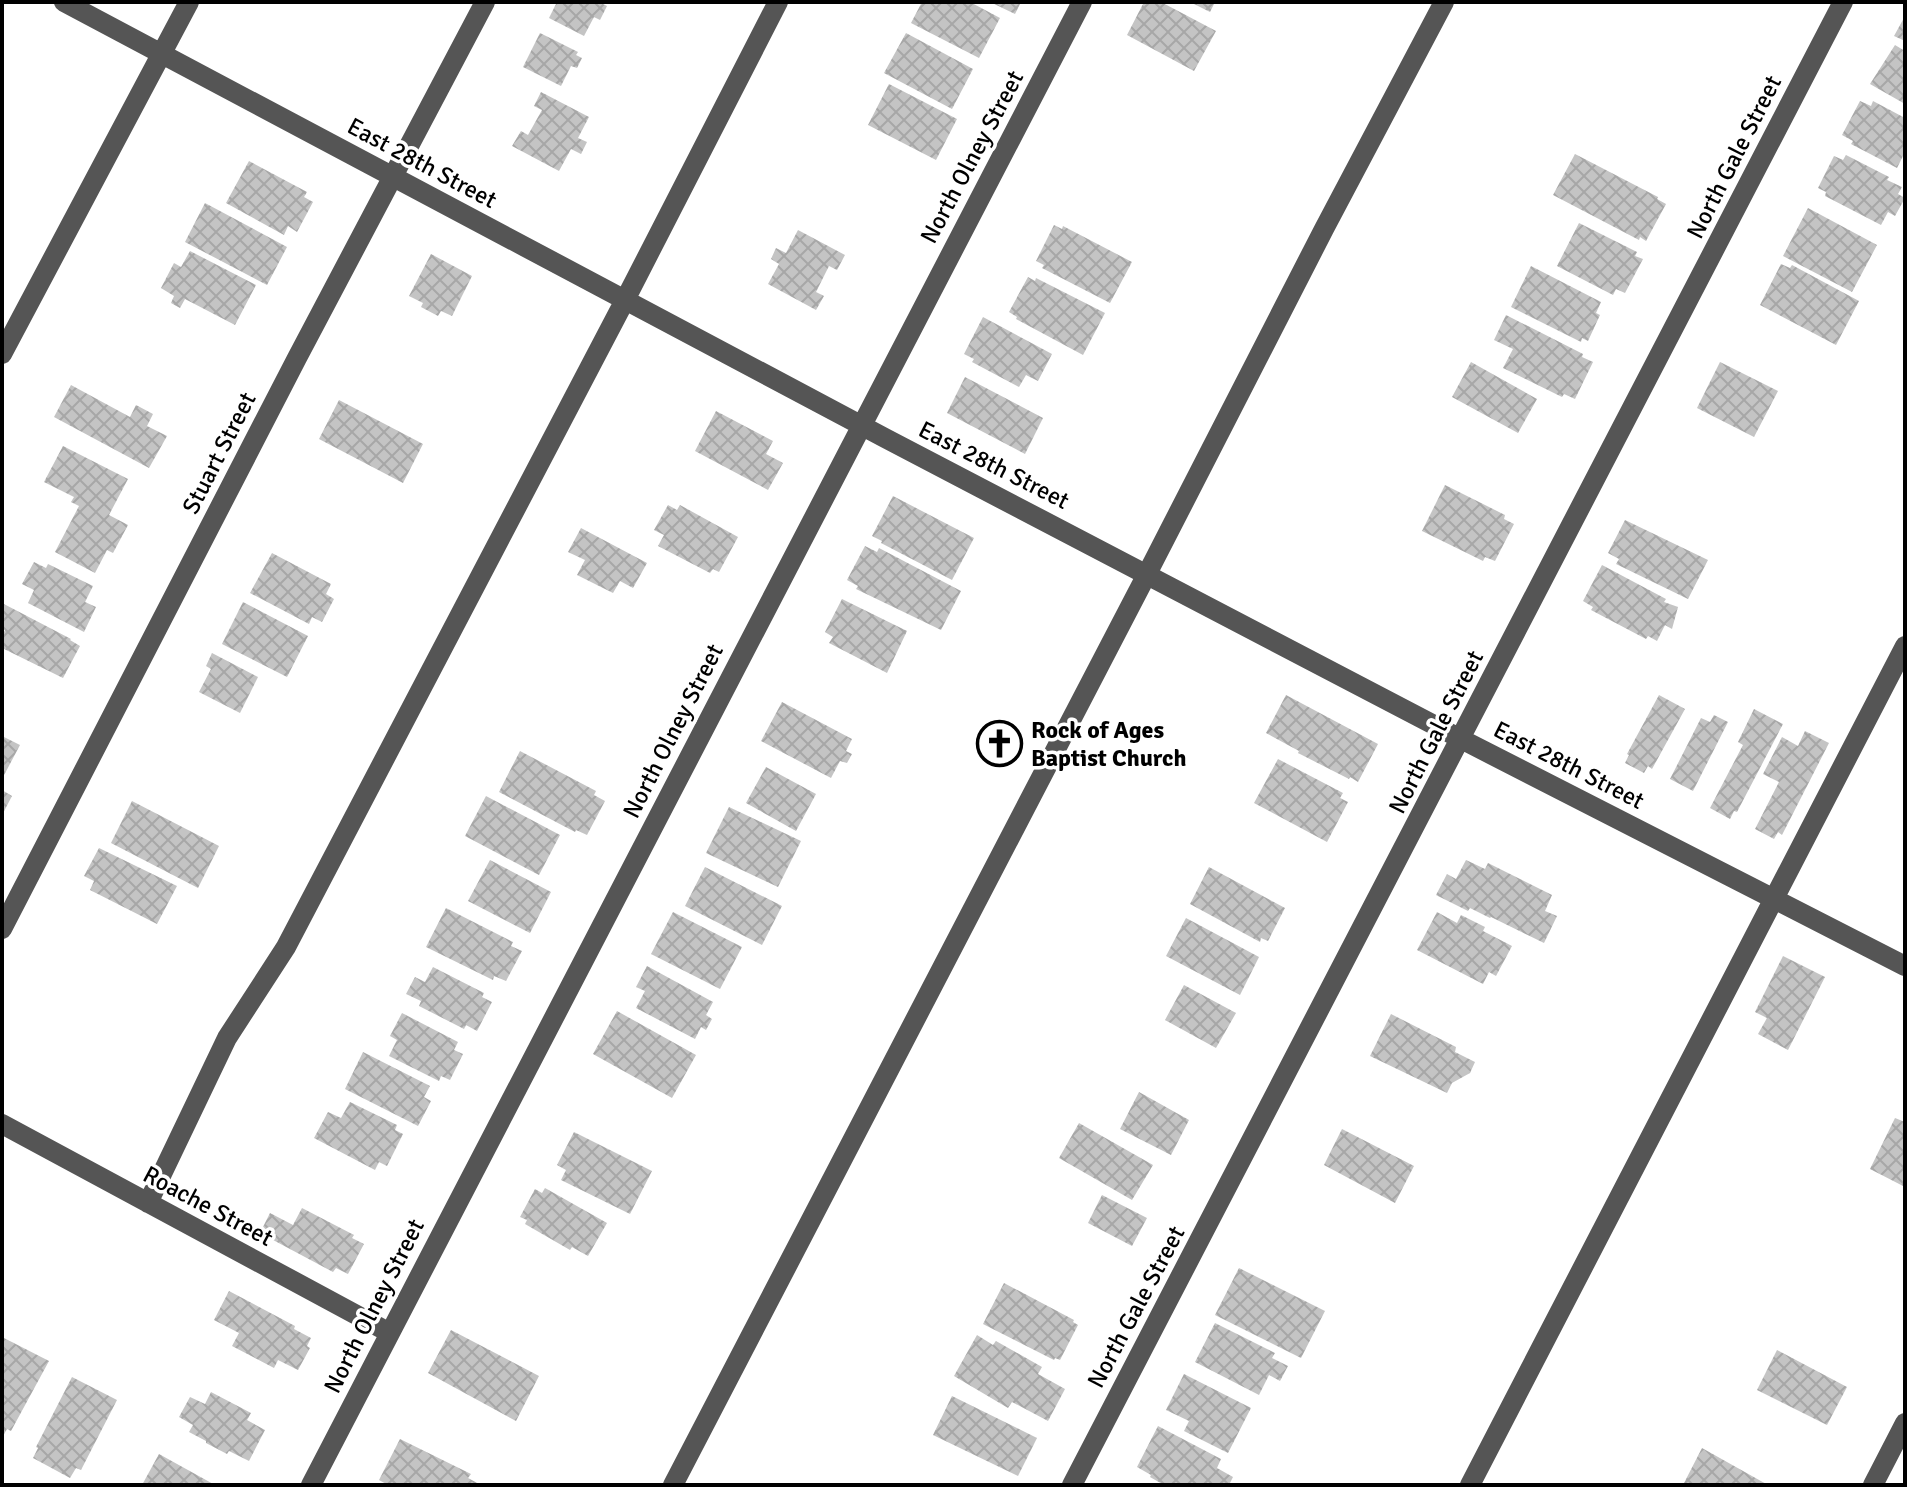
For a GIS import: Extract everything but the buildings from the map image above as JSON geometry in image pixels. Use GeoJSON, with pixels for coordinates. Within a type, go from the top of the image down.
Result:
{"type":"FeatureCollection","features":[{"type":"Feature","properties":{"kind":"street","name":"East 28th Street"},"geometry":{"type":"LineString","coordinates":[[64,2],[862,426],[1461,739],[1905,966]]}},
{"type":"Feature","properties":{"kind":"street"},"geometry":{"type":"LineString","coordinates":[[2,354],[189,2]]}},
{"type":"Feature","properties":{"kind":"street","name":"Stuart Street"},"geometry":{"type":"LineString","coordinates":[[2,929],[485,2]]}},
{"type":"Feature","properties":{"kind":"street"},"geometry":{"type":"LineString","coordinates":[[148,1203],[227,1038],[286,947],[778,2]]}},
{"type":"Feature","properties":{"kind":"street","name":"North Olney Street"},"geometry":{"type":"LineString","coordinates":[[311,1485],[1082,2]]}},
{"type":"Feature","properties":{"kind":"street"},"geometry":{"type":"LineString","coordinates":[[673,1485],[1316,243],[1444,2]]}},
{"type":"Feature","properties":{"kind":"street","name":"North Gale Street"},"geometry":{"type":"LineString","coordinates":[[1072,1485],[1843,2]]}},
{"type":"Feature","properties":{"kind":"street"},"geometry":{"type":"LineString","coordinates":[[1470,1485],[1905,646]]}},
{"type":"Feature","properties":{"kind":"street","name":"Roache Street"},"geometry":{"type":"LineString","coordinates":[[2,1124],[390,1333]]}},
{"type":"Feature","properties":{"kind":"street"},"geometry":{"type":"LineString","coordinates":[[1873,1485],[1905,1423]]}},
{"type":"Feature","properties":{"kind":"place","name":"Rock of Ages Baptist Church"},"geometry":{"type":"Point","coordinates":[1000,744]}}]}
